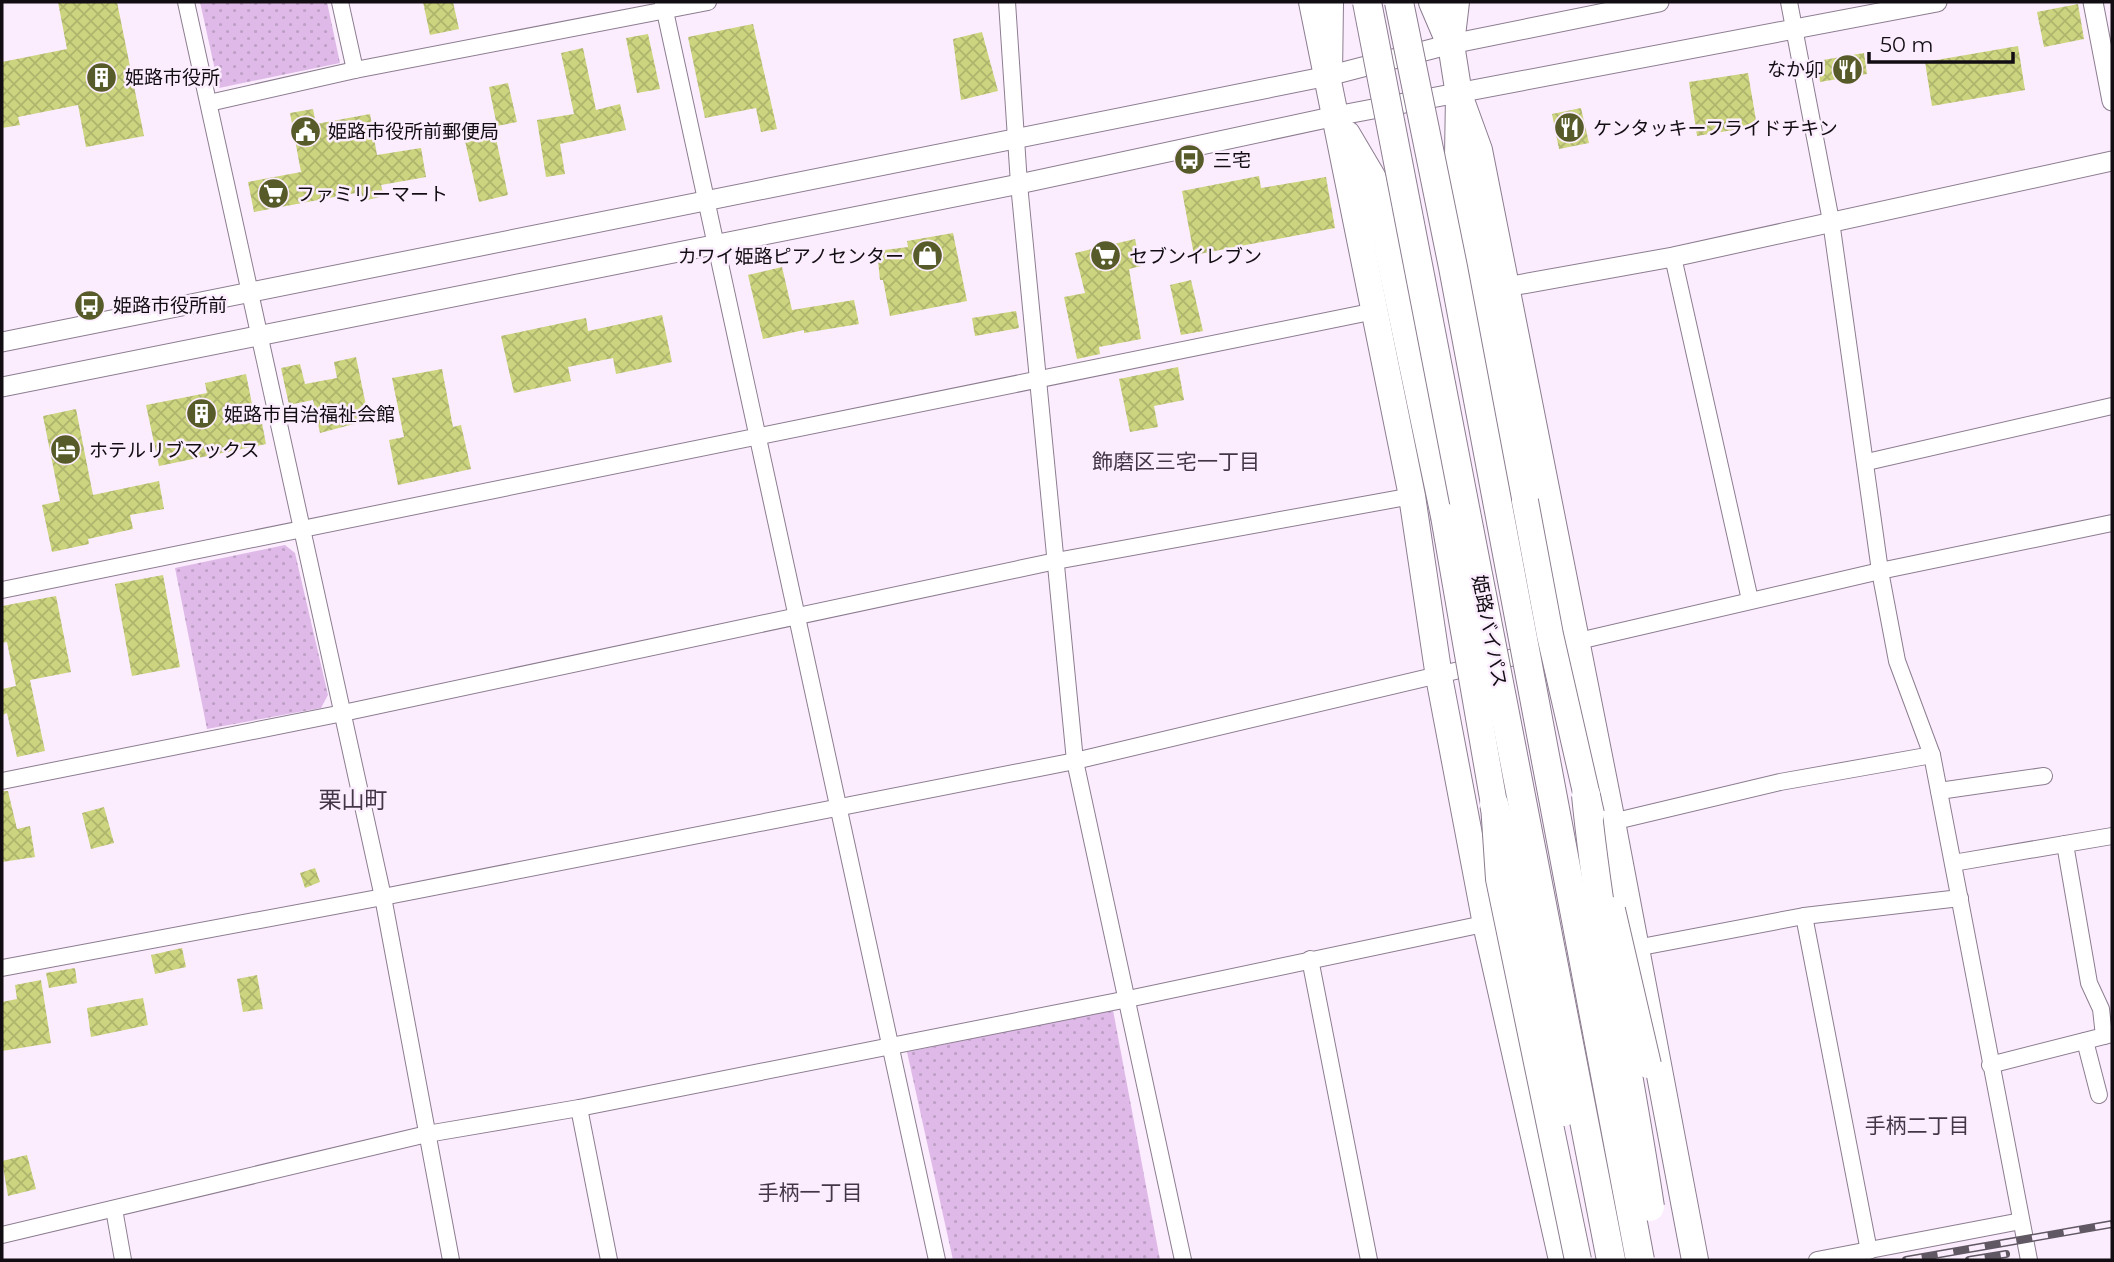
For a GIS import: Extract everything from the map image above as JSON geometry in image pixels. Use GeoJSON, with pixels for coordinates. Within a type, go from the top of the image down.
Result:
{"type":"FeatureCollection","features":[{"type":"Feature","properties":{"kind":"highway"},"geometry":{"type":"LineString","coordinates":[[1312,2],[1412,496],[1439,677],[1486,924],[1562,1260]]}},
{"type":"Feature","properties":{"kind":"highway"},"geometry":{"type":"LineString","coordinates":[[1328,76],[1329,2]]}},
{"type":"Feature","properties":{"kind":"highway","name":"姫路バイパス"},"geometry":{"type":"LineString","coordinates":[[1367,2],[1611,1260]]}},
{"type":"Feature","properties":{"kind":"highway","name":"姫路バイパス"},"geometry":{"type":"LineString","coordinates":[[1399,2],[1461,308],[1642,1260]]}},
{"type":"Feature","properties":{"kind":"highway"},"geometry":{"type":"LineString","coordinates":[[1433,2],[1451,44],[1459,94],[1458,157],[1550,635],[1648,1065],[1682,1260]]}},
{"type":"Feature","properties":{"kind":"highway"},"geometry":{"type":"LineString","coordinates":[[1451,44],[1456,2]]}},
{"type":"Feature","properties":{"kind":"highway"},"geometry":{"type":"LineString","coordinates":[[1459,94],[1479,150],[1577,641],[1695,1260]]}},
{"type":"Feature","properties":{"kind":"highway"},"geometry":{"type":"LineString","coordinates":[[1336,116],[1373,178],[1444,516],[1494,804],[1514,880],[1595,1245],[1603,1260]]}},
{"type":"Feature","properties":{"kind":"highway"},"geometry":{"type":"LineString","coordinates":[[1587,795],[1597,896],[1628,1065],[1652,1226],[1642,1260]]}},
{"type":"Feature","properties":{"kind":"highway"},"geometry":{"type":"LineString","coordinates":[[1494,804],[1499,879],[1578,1260]]}},
{"type":"Feature","properties":{"kind":"street"},"geometry":{"type":"LineString","coordinates":[[186,2],[304,527],[383,897],[451,1260]]}},
{"type":"Feature","properties":{"kind":"street"},"geometry":{"type":"LineString","coordinates":[[340,2],[355,70]]}},
{"type":"Feature","properties":{"kind":"street"},"geometry":{"type":"LineString","coordinates":[[209,103],[664,6],[708,2]]}},
{"type":"Feature","properties":{"kind":"street"},"geometry":{"type":"LineString","coordinates":[[1007,2],[1019,184],[1075,761],[1183,1260]]}},
{"type":"Feature","properties":{"kind":"street"},"geometry":{"type":"LineString","coordinates":[[2,342],[1328,76],[1451,44],[1659,2]]}},
{"type":"Feature","properties":{"kind":"street"},"geometry":{"type":"LineString","coordinates":[[1789,2],[1831,221],[1867,462],[1880,572],[1897,661],[1933,755],[2029,1260]]}},
{"type":"Feature","properties":{"kind":"street"},"geometry":{"type":"LineString","coordinates":[[2,387],[1019,184],[1336,116],[1937,2]]}},
{"type":"Feature","properties":{"kind":"street"},"geometry":{"type":"LineString","coordinates":[[2093,2],[2112,101]]}},
{"type":"Feature","properties":{"kind":"street"},"geometry":{"type":"LineString","coordinates":[[664,6],[708,201],[795,618],[840,807],[937,1260]]}},
{"type":"Feature","properties":{"kind":"street"},"geometry":{"type":"LineString","coordinates":[[1506,286],[1674,257],[2112,161]]}},
{"type":"Feature","properties":{"kind":"street"},"geometry":{"type":"LineString","coordinates":[[1674,257],[1750,600]]}},
{"type":"Feature","properties":{"kind":"street"},"geometry":{"type":"LineString","coordinates":[[2,590],[757,435],[1376,312]]}},
{"type":"Feature","properties":{"kind":"street"},"geometry":{"type":"LineString","coordinates":[[1867,462],[2112,406]]}},
{"type":"Feature","properties":{"kind":"street"},"geometry":{"type":"LineString","coordinates":[[2,781],[342,713],[1056,561],[1412,496]]}},
{"type":"Feature","properties":{"kind":"street"},"geometry":{"type":"LineString","coordinates":[[2,968],[383,897],[1075,761],[1439,677],[1750,600],[2112,523]]}},
{"type":"Feature","properties":{"kind":"street"},"geometry":{"type":"LineString","coordinates":[[1612,822],[1780,782],[1933,755]]}},
{"type":"Feature","properties":{"kind":"street"},"geometry":{"type":"LineString","coordinates":[[1939,791],[2044,776]]}},
{"type":"Feature","properties":{"kind":"street"},"geometry":{"type":"LineString","coordinates":[[1953,863],[2112,836]]}},
{"type":"Feature","properties":{"kind":"street"},"geometry":{"type":"LineString","coordinates":[[1990,1065],[2108,1035],[2090,984],[2065,844]]}},
{"type":"Feature","properties":{"kind":"street"},"geometry":{"type":"LineString","coordinates":[[2,1235],[427,1134],[579,1108],[1128,999],[1310,959],[1626,896]]}},
{"type":"Feature","properties":{"kind":"street"},"geometry":{"type":"LineString","coordinates":[[1636,948],[1804,916],[1960,898]]}},
{"type":"Feature","properties":{"kind":"street"},"geometry":{"type":"LineString","coordinates":[[1804,916],[1869,1251]]}},
{"type":"Feature","properties":{"kind":"street"},"geometry":{"type":"LineString","coordinates":[[1310,959],[1369,1260]]}},
{"type":"Feature","properties":{"kind":"street"},"geometry":{"type":"LineString","coordinates":[[2085,1041],[2099,1095]]}},
{"type":"Feature","properties":{"kind":"street"},"geometry":{"type":"LineString","coordinates":[[579,1108],[609,1260]]}},
{"type":"Feature","properties":{"kind":"street"},"geometry":{"type":"LineString","coordinates":[[114,1209],[123,1260]]}},
{"type":"Feature","properties":{"kind":"street"},"geometry":{"type":"LineString","coordinates":[[1817,1260],[2021,1221]]}},
{"type":"Feature","properties":{"kind":"shaded area"},"geometry":{"type":"Polygon","coordinates":[[[200,2],[327,2],[340,63],[219,88],[200,2]]]}},
{"type":"Feature","properties":{"kind":"shaded area"},"geometry":{"type":"Polygon","coordinates":[[[285,545],[295,553],[328,695],[321,708],[207,729],[175,568],[285,545]]]}},
{"type":"Feature","properties":{"kind":"shaded area"},"geometry":{"type":"Polygon","coordinates":[[[1113,1010],[1160,1260],[953,1260],[907,1052],[1113,1010]]]}},
{"type":"Feature","properties":{"kind":"building","name":"姫路市役所"},"geometry":{"type":"Polygon","coordinates":[[[58,2],[117,2],[144,136],[86,147],[78,105],[18,117],[20,125],[2,128],[2,62],[67,49],[58,2]]]}},
{"type":"Feature","properties":{"kind":"building"},"geometry":{"type":"Polygon","coordinates":[[[423,2],[453,2],[459,29],[430,35],[423,2]]]}},
{"type":"Feature","properties":{"kind":"building"},"geometry":{"type":"Polygon","coordinates":[[[2078,4],[2084,39],[2044,47],[2037,12],[2078,4]]]}},
{"type":"Feature","properties":{"kind":"building"},"geometry":{"type":"Polygon","coordinates":[[[753,24],[777,129],[761,132],[756,108],[705,118],[688,37],[753,24]]]}},
{"type":"Feature","properties":{"kind":"building"},"geometry":{"type":"Polygon","coordinates":[[[982,32],[998,91],[961,100],[953,39],[982,32]]]}},
{"type":"Feature","properties":{"kind":"building"},"geometry":{"type":"Polygon","coordinates":[[[648,34],[660,89],[637,93],[626,38],[648,34]]]}},
{"type":"Feature","properties":{"kind":"building"},"geometry":{"type":"Polygon","coordinates":[[[2018,46],[2025,90],[1932,106],[1925,62],[2018,46]]]}},
{"type":"Feature","properties":{"kind":"building"},"geometry":{"type":"Polygon","coordinates":[[[583,48],[596,110],[620,104],[626,130],[560,144],[565,174],[546,177],[537,120],[574,114],[561,53],[583,48]]]}},
{"type":"Feature","properties":{"kind":"building"},"geometry":{"type":"Polygon","coordinates":[[[1864,53],[1867,74],[1820,82],[1817,61],[1864,53]]]}},
{"type":"Feature","properties":{"kind":"building"},"geometry":{"type":"Polygon","coordinates":[[[1748,73],[1757,126],[1697,136],[1689,82],[1748,73]]]}},
{"type":"Feature","properties":{"kind":"building"},"geometry":{"type":"Polygon","coordinates":[[[508,83],[517,122],[497,126],[489,87],[508,83]]]}},
{"type":"Feature","properties":{"kind":"building","name":"ケンタッキーフライドチキン"},"geometry":{"type":"Polygon","coordinates":[[[1581,108],[1589,143],[1559,149],[1552,114],[1581,108]]]}},
{"type":"Feature","properties":{"kind":"building"},"geometry":{"type":"Polygon","coordinates":[[[313,109],[316,124],[370,114],[377,155],[421,148],[426,177],[381,185],[384,196],[363,201],[361,192],[254,212],[248,182],[301,172],[290,113],[313,109]]]}},
{"type":"Feature","properties":{"kind":"building"},"geometry":{"type":"Polygon","coordinates":[[[495,134],[508,195],[479,202],[465,141],[495,134]]]}},
{"type":"Feature","properties":{"kind":"building"},"geometry":{"type":"Polygon","coordinates":[[[1259,176],[1261,188],[1326,177],[1335,228],[1194,255],[1182,191],[1259,176]]]}},
{"type":"Feature","properties":{"kind":"building"},"geometry":{"type":"Polygon","coordinates":[[[953,233],[967,301],[890,316],[883,280],[880,280],[877,251],[908,247],[907,241],[953,233]]]}},
{"type":"Feature","properties":{"kind":"building"},"geometry":{"type":"Polygon","coordinates":[[[1135,239],[1141,266],[1129,269],[1141,339],[1099,347],[1100,354],[1077,359],[1064,297],[1085,293],[1075,253],[1135,239]]]}},
{"type":"Feature","properties":{"kind":"building"},"geometry":{"type":"Polygon","coordinates":[[[782,267],[792,310],[854,300],[859,324],[804,333],[804,330],[763,339],[748,275],[782,267]]]}},
{"type":"Feature","properties":{"kind":"building"},"geometry":{"type":"Polygon","coordinates":[[[1191,280],[1203,331],[1181,335],[1170,285],[1191,280]]]}},
{"type":"Feature","properties":{"kind":"building"},"geometry":{"type":"Polygon","coordinates":[[[1016,311],[1019,328],[975,336],[972,318],[1016,311]]]}},
{"type":"Feature","properties":{"kind":"building"},"geometry":{"type":"Polygon","coordinates":[[[662,315],[672,362],[616,374],[613,358],[568,367],[571,381],[514,393],[501,336],[586,318],[588,331],[662,315]]]}},
{"type":"Feature","properties":{"kind":"building"},"geometry":{"type":"Polygon","coordinates":[[[356,357],[369,420],[320,433],[313,400],[289,405],[281,368],[300,364],[305,384],[337,378],[334,362],[356,357]]]}},
{"type":"Feature","properties":{"kind":"building"},"geometry":{"type":"Polygon","coordinates":[[[1178,367],[1184,400],[1154,406],[1158,427],[1130,432],[1119,379],[1178,367]]]}},
{"type":"Feature","properties":{"kind":"building"},"geometry":{"type":"Polygon","coordinates":[[[442,369],[453,427],[461,425],[471,469],[398,485],[389,440],[404,437],[392,378],[442,369]]]}},
{"type":"Feature","properties":{"kind":"building","name":"姫路市自治福祉会館"},"geometry":{"type":"Polygon","coordinates":[[[246,374],[256,424],[262,423],[266,444],[159,466],[146,405],[207,393],[205,383],[246,374]]]}},
{"type":"Feature","properties":{"kind":"building"},"geometry":{"type":"Polygon","coordinates":[[[76,409],[93,495],[159,481],[164,509],[130,515],[133,529],[88,539],[89,544],[52,552],[42,505],[60,501],[43,416],[76,409]]]}},
{"type":"Feature","properties":{"kind":"building"},"geometry":{"type":"Polygon","coordinates":[[[163,575],[180,667],[132,676],[115,584],[163,575]]]}},
{"type":"Feature","properties":{"kind":"building"},"geometry":{"type":"Polygon","coordinates":[[[56,596],[71,672],[30,680],[45,751],[17,757],[7,713],[2,715],[2,689],[16,686],[7,642],[2,643],[2,606],[56,596]]]}},
{"type":"Feature","properties":{"kind":"building"},"geometry":{"type":"Polygon","coordinates":[[[2,791],[8,791],[17,829],[30,826],[35,857],[2,862],[2,791]]]}},
{"type":"Feature","properties":{"kind":"building"},"geometry":{"type":"Polygon","coordinates":[[[104,807],[114,843],[91,849],[82,813],[104,807]]]}},
{"type":"Feature","properties":{"kind":"building"},"geometry":{"type":"Polygon","coordinates":[[[315,868],[320,882],[305,888],[300,873],[315,868]]]}},
{"type":"Feature","properties":{"kind":"building"},"geometry":{"type":"Polygon","coordinates":[[[182,948],[186,967],[155,974],[151,955],[182,948]]]}},
{"type":"Feature","properties":{"kind":"building"},"geometry":{"type":"Polygon","coordinates":[[[75,968],[77,983],[49,988],[46,973],[75,968]]]}},
{"type":"Feature","properties":{"kind":"building"},"geometry":{"type":"Polygon","coordinates":[[[257,975],[263,1009],[243,1012],[237,979],[257,975]]]}},
{"type":"Feature","properties":{"kind":"building"},"geometry":{"type":"Polygon","coordinates":[[[41,980],[51,1043],[2,1051],[2,1002],[17,999],[15,985],[41,980]]]}},
{"type":"Feature","properties":{"kind":"building"},"geometry":{"type":"Polygon","coordinates":[[[143,998],[148,1025],[91,1037],[87,1008],[143,998]]]}},
{"type":"Feature","properties":{"kind":"building"},"geometry":{"type":"Polygon","coordinates":[[[27,1155],[36,1189],[8,1196],[2,1161],[27,1155]]]}},
{"type":"Feature","properties":{"kind":"railway"},"geometry":{"type":"LineString","coordinates":[[1906,1260],[2112,1224]]}},
{"type":"Feature","properties":{"kind":"railway"},"geometry":{"type":"LineString","coordinates":[[1969,1260],[2006,1254]]}},
{"type":"Feature","properties":{"kind":"place","name":"なか卯"},"geometry":{"type":"Point","coordinates":[1847,69]}},
{"type":"Feature","properties":{"kind":"place","name":"姫路市役所"},"geometry":{"type":"Point","coordinates":[102,77]}},
{"type":"Feature","properties":{"kind":"place","name":"ケンタッキーフライドチキン"},"geometry":{"type":"Point","coordinates":[1570,128]}},
{"type":"Feature","properties":{"kind":"place","name":"姫路市役所前郵便局"},"geometry":{"type":"Point","coordinates":[305,131]}},
{"type":"Feature","properties":{"kind":"place","name":"三宅"},"geometry":{"type":"Point","coordinates":[1190,160]}},
{"type":"Feature","properties":{"kind":"place","name":"ファミリーマート"},"geometry":{"type":"Point","coordinates":[273,194]}},
{"type":"Feature","properties":{"kind":"place","name":"カワイ姫路ピアノセンター"},"geometry":{"type":"Point","coordinates":[927,256]}},
{"type":"Feature","properties":{"kind":"place","name":"セブンイレブン"},"geometry":{"type":"Point","coordinates":[1106,256]}},
{"type":"Feature","properties":{"kind":"place","name":"姫路市役所前"},"geometry":{"type":"Point","coordinates":[90,305]}},
{"type":"Feature","properties":{"kind":"place","name":"姫路市自治福祉会館"},"geometry":{"type":"Point","coordinates":[201,414]}},
{"type":"Feature","properties":{"kind":"place","name":"ホテルリブマックス"},"geometry":{"type":"Point","coordinates":[66,450]}},
{"type":"Feature","properties":{"kind":"district","name":"飾磨区三宅一丁目"},"geometry":{"type":"Point","coordinates":[1176,462]}},
{"type":"Feature","properties":{"kind":"district","name":"栗山町"},"geometry":{"type":"Point","coordinates":[353,800]}},
{"type":"Feature","properties":{"kind":"district","name":"手柄二丁目"},"geometry":{"type":"Point","coordinates":[1917,1126]}},
{"type":"Feature","properties":{"kind":"district","name":"手柄一丁目"},"geometry":{"type":"Point","coordinates":[810,1193]}}]}
